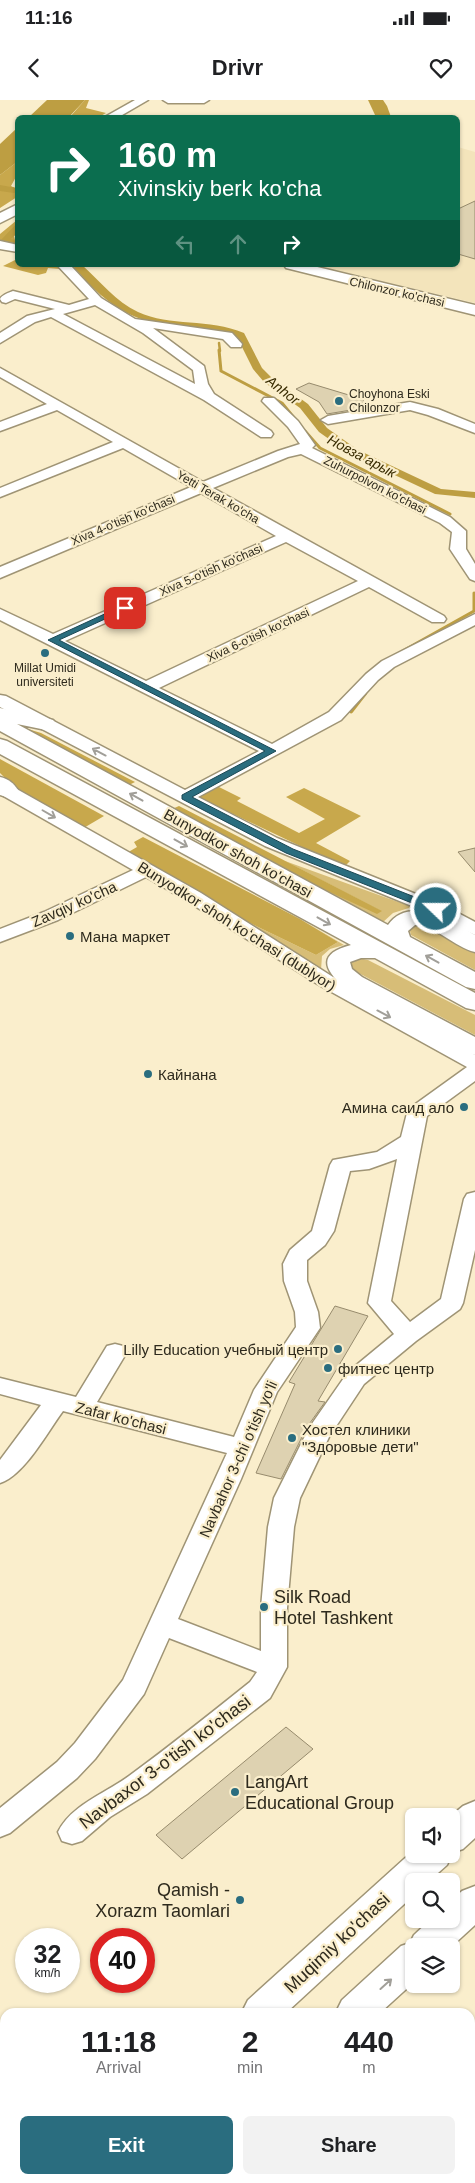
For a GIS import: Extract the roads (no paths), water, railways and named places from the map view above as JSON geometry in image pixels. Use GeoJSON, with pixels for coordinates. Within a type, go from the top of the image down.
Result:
{"type":"FeatureCollection","features":[{"type":"Feature","properties":{"kind":"main road"},"geometry":{"type":"LineString","coordinates":[[0,214],[15,208]]}},
{"type":"Feature","properties":{"kind":"main road"},"geometry":{"type":"LineString","coordinates":[[0,220],[15,209]]}},
{"type":"Feature","properties":{"kind":"main road","name":"Chilonzor ko'chasi"},"geometry":{"type":"LineString","coordinates":[[299,267],[475,310]]}},
{"type":"Feature","properties":{"kind":"main road"},"geometry":{"type":"LineString","coordinates":[[0,713],[46,724]]}},
{"type":"Feature","properties":{"kind":"main road","name":"Bunyodkor shoh ko'chasi"},"geometry":{"type":"LineString","coordinates":[[0,723],[470,993]]}},
{"type":"Feature","properties":{"kind":"main road","name":"Bunyodkor shoh ko'chasi"},"geometry":{"type":"LineString","coordinates":[[0,745],[391,947]]}},
{"type":"Feature","properties":{"kind":"main road"},"geometry":{"type":"LineString","coordinates":[[475,945],[434,921],[420,917],[404,921],[398,926],[391,947],[346,953],[338,963],[340,969],[353,982],[475,1047]]}},
{"type":"Feature","properties":{"kind":"main road"},"geometry":{"type":"LineString","coordinates":[[460,1830],[475,1816]]}},
{"type":"Feature","properties":{"kind":"main road","name":"Muqimiy ko'chasi"},"geometry":{"type":"LineString","coordinates":[[265,2008],[424,1863]]}},
{"type":"Feature","properties":{"kind":"main road"},"geometry":{"type":"LineString","coordinates":[[436,1938],[475,1902]]}},
{"type":"Feature","properties":{"kind":"main road"},"geometry":{"type":"LineString","coordinates":[[361,2008],[405,1967]]}},
{"type":"Feature","properties":{"kind":"street"},"geometry":{"type":"LineString","coordinates":[[114,115],[143,100]]}},
{"type":"Feature","properties":{"kind":"street"},"geometry":{"type":"LineString","coordinates":[[172,104],[204,100]]}},
{"type":"Feature","properties":{"kind":"street"},"geometry":{"type":"LineString","coordinates":[[0,245],[15,248]]}},
{"type":"Feature","properties":{"kind":"street"},"geometry":{"type":"LineString","coordinates":[[65,267],[96,301],[147,330],[199,369],[201,384],[209,397]]}},
{"type":"Feature","properties":{"kind":"street"},"geometry":{"type":"LineString","coordinates":[[6,299],[13,295],[70,308]]}},
{"type":"Feature","properties":{"kind":"street"},"geometry":{"type":"LineString","coordinates":[[0,339],[31,319],[96,301]]}},
{"type":"Feature","properties":{"kind":"street"},"geometry":{"type":"LineString","coordinates":[[52,313],[129,356],[209,397],[270,437],[298,450]]}},
{"type":"Feature","properties":{"kind":"street"},"geometry":{"type":"LineString","coordinates":[[127,320],[227,336],[236,344]]}},
{"type":"Feature","properties":{"kind":"street","name":"Yetti Terak ko'cha"},"geometry":{"type":"LineString","coordinates":[[0,372],[287,536],[438,618]]}},
{"type":"Feature","properties":{"kind":"street","name":"Zuhurpolvon ko'chasi"},"geometry":{"type":"LineString","coordinates":[[269,401],[294,423],[308,445],[298,450]]}},
{"type":"Feature","properties":{"kind":"street"},"geometry":{"type":"LineString","coordinates":[[0,427],[58,405]]}},
{"type":"Feature","properties":{"kind":"street"},"geometry":{"type":"LineString","coordinates":[[328,420],[410,406],[433,412],[475,429]]}},
{"type":"Feature","properties":{"kind":"street"},"geometry":{"type":"LineString","coordinates":[[0,493],[124,444]]}},
{"type":"Feature","properties":{"kind":"street","name":"Zuhurpolvon ko'chasi"},"geometry":{"type":"LineString","coordinates":[[298,450],[450,524],[459,531],[458,549],[475,576]]}},
{"type":"Feature","properties":{"kind":"street","name":"Xiva 4-o'tish ko'chasi"},"geometry":{"type":"LineString","coordinates":[[0,573],[202,487],[298,450]]}},
{"type":"Feature","properties":{"kind":"street","name":"Xiva 5-o'tish ko'chasi"},"geometry":{"type":"LineString","coordinates":[[53,640],[287,536]]}},
{"type":"Feature","properties":{"kind":"street","name":"Xiva 6-o'tish ko'chasi"},"geometry":{"type":"LineString","coordinates":[[146,688],[370,581]]}},
{"type":"Feature","properties":{"kind":"street"},"geometry":{"type":"LineString","coordinates":[[0,614],[272,751]]}},
{"type":"Feature","properties":{"kind":"street"},"geometry":{"type":"LineString","coordinates":[[185,797],[335,716],[378,671],[399,657],[475,618]]}},
{"type":"Feature","properties":{"kind":"street"},"geometry":{"type":"LineString","coordinates":[[0,700],[283,848],[430,906],[475,929]]}},
{"type":"Feature","properties":{"kind":"street","name":"Bunyodkor shoh koʻchasi (dublyor)"},"geometry":{"type":"LineString","coordinates":[[2,787],[194,897],[326,981],[475,1063]]}},
{"type":"Feature","properties":{"kind":"street","name":"Zavqiy ko'cha"},"geometry":{"type":"LineString","coordinates":[[0,936],[51,916],[147,870]]}},
{"type":"Feature","properties":{"kind":"street"},"geometry":{"type":"LineString","coordinates":[[408,1335],[379,1303],[417,1113],[475,1071]]}},
{"type":"Feature","properties":{"kind":"street","name":"Navbahor 3-chi o'tish yo'li"},"geometry":{"type":"LineString","coordinates":[[0,1825],[67,1770],[85,1751],[134,1686],[164,1625],[266,1390],[308,1328],[309,1320],[294,1276],[294,1265],[299,1252],[321,1235],[341,1166],[369,1162],[385,1157],[411,1141]]}},
{"type":"Feature","properties":{"kind":"street"},"geometry":{"type":"LineString","coordinates":[[164,1625],[274,1667],[274,1608],[281,1527],[287,1498],[318,1434],[356,1378],[408,1335],[452,1303],[475,1199]]}},
{"type":"Feature","properties":{"kind":"street"},"geometry":{"type":"LineString","coordinates":[[82,1408],[115,1352]]}},
{"type":"Feature","properties":{"kind":"street","name":"Zafar ko'chasi"},"geometry":{"type":"LineString","coordinates":[[0,1386],[242,1448]]}},
{"type":"Feature","properties":{"kind":"street"},"geometry":{"type":"LineString","coordinates":[[0,1474],[11,1464],[57,1401]]}},
{"type":"Feature","properties":{"kind":"street","name":"Navbaxor 3-o'tish ko'chasi"},"geometry":{"type":"LineString","coordinates":[[72,1832],[100,1809],[138,1786],[260,1690],[274,1667]]}},
{"type":"Feature","properties":{"kind":"waterway","name":"Anhor"},"geometry":{"type":"LineString","coordinates":[[0,188],[14,190]]}},
{"type":"Feature","properties":{"kind":"waterway","name":"Anhor"},"geometry":{"type":"LineString","coordinates":[[15,228],[5,240],[15,245]]}},
{"type":"Feature","properties":{"kind":"waterway","name":"Anhor"},"geometry":{"type":"LineString","coordinates":[[79,267],[120,306],[136,315],[161,322],[216,327],[241,335],[258,369],[268,380],[304,406],[323,430],[354,452],[439,492],[475,495]]}},
{"type":"Feature","properties":{"kind":"waterway","name":"Новза арык"},"geometry":{"type":"LineString","coordinates":[[219,343],[220,351]]}},
{"type":"Feature","properties":{"kind":"waterway","name":"Новза арык"},"geometry":{"type":"LineString","coordinates":[[219,350],[221,371],[282,403],[295,419]]}},
{"type":"Feature","properties":{"kind":"waterway","name":"Новза арык"},"geometry":{"type":"LineString","coordinates":[[305,431],[320,448],[450,514]]}},
{"type":"Feature","properties":{"kind":"waterway","name":"Новза арык"},"geometry":{"type":"LineString","coordinates":[[383,662],[474,611],[474,593]]}},
{"type":"Feature","properties":{"kind":"waterway","name":"Новза арык"},"geometry":{"type":"LineString","coordinates":[[351,711],[365,693]]}},
{"type":"Feature","properties":{"kind":"place","name":"Choyhona Eski Chilonzor"},"geometry":{"type":"Point","coordinates":[339,401]}},
{"type":"Feature","properties":{"kind":"place","name":"Millat Umidi universiteti"},"geometry":{"type":"Point","coordinates":[45,653]}},
{"type":"Feature","properties":{"kind":"place","name":"Мана маркет"},"geometry":{"type":"Point","coordinates":[70,936]}},
{"type":"Feature","properties":{"kind":"place","name":"Кайнана"},"geometry":{"type":"Point","coordinates":[148,1074]}},
{"type":"Feature","properties":{"kind":"place","name":"Амина саид ало"},"geometry":{"type":"Point","coordinates":[464,1107]}},
{"type":"Feature","properties":{"kind":"place","name":"Lilly Education учебный центр"},"geometry":{"type":"Point","coordinates":[338,1349]}},
{"type":"Feature","properties":{"kind":"place","name":"фитнес центр"},"geometry":{"type":"Point","coordinates":[328,1368]}},
{"type":"Feature","properties":{"kind":"place","name":"Хостел клиники \"Здоровые дети\""},"geometry":{"type":"Point","coordinates":[292,1438]}},
{"type":"Feature","properties":{"kind":"place","name":"Silk Road Hotel Tashkent"},"geometry":{"type":"Point","coordinates":[264,1607]}},
{"type":"Feature","properties":{"kind":"place","name":"LangArt Educational Group"},"geometry":{"type":"Point","coordinates":[235,1792]}},
{"type":"Feature","properties":{"kind":"place","name":"Qamish - Xorazm Taomlari"},"geometry":{"type":"Point","coordinates":[240,1900]}}]}
